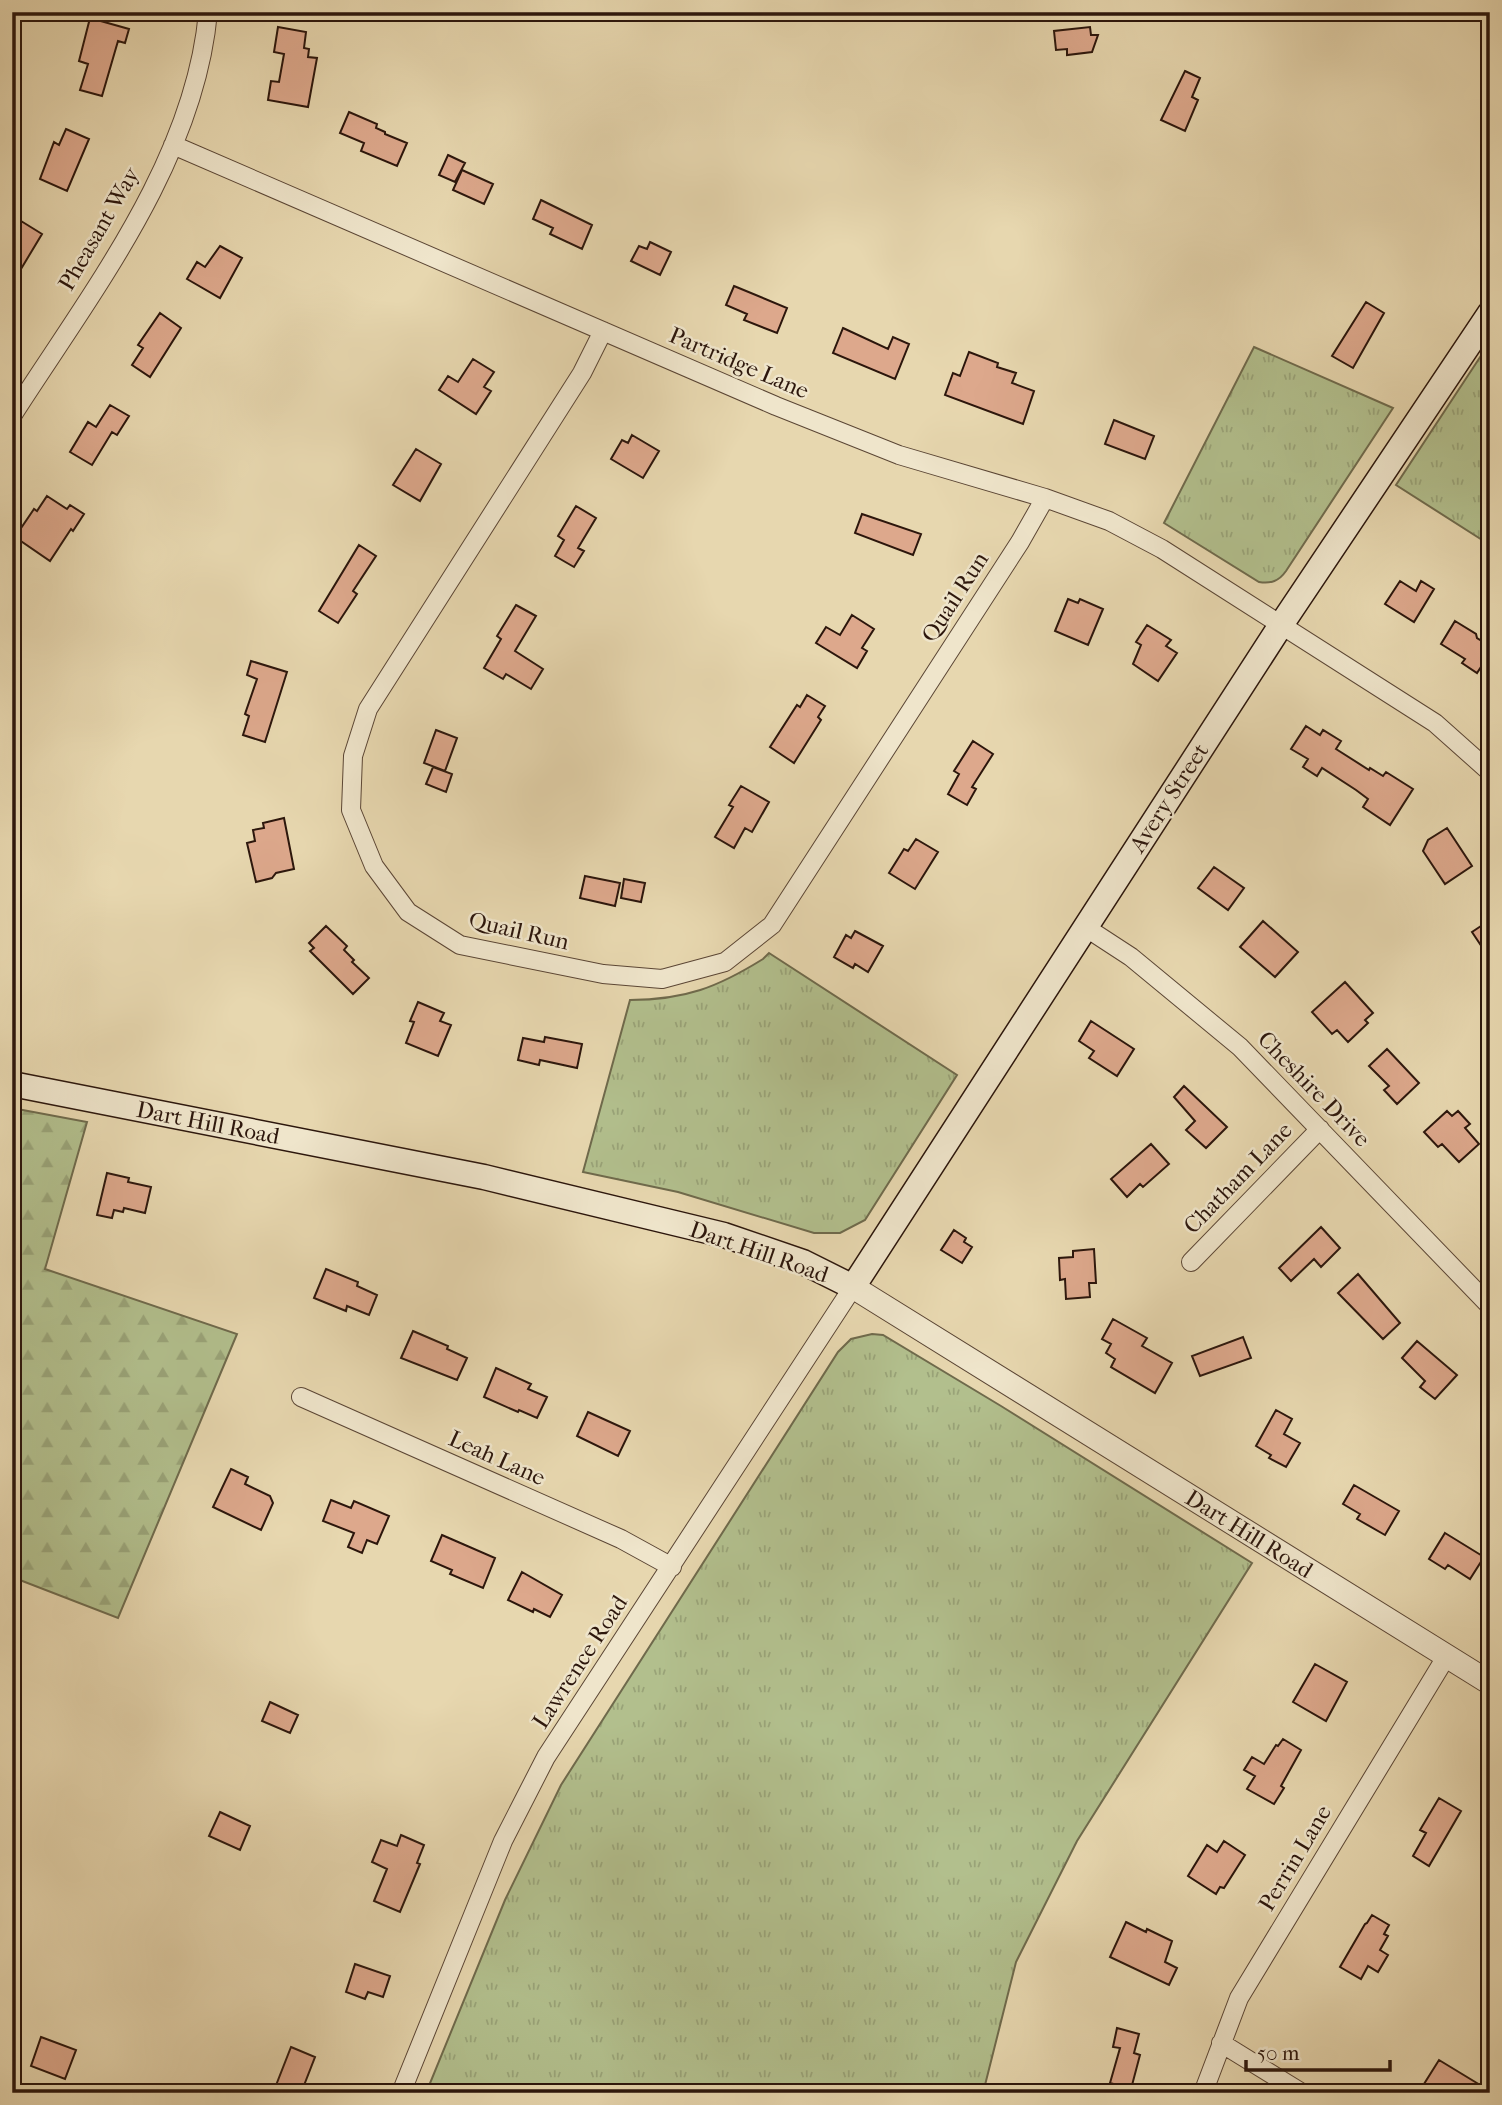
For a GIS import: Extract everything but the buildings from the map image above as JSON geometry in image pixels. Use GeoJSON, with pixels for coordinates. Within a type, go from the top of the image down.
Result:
{"type":"FeatureCollection","features":[{"type":"Feature","properties":{"kind":"main road","name":"Avery Street"},"geometry":{"type":"LineString","coordinates":[[853,1287],[1281,625],[1490,313]]}},
{"type":"Feature","properties":{"kind":"main road","name":"Dart Hill Road"},"geometry":{"type":"LineString","coordinates":[[12,1084],[484,1177],[724,1235],[803,1262],[853,1287]]}},
{"type":"Feature","properties":{"kind":"street","name":"Pheasant Way"},"geometry":{"type":"LineString","coordinates":[[12,416],[141,216],[173,145],[194,87],[206,38],[208,12]]}},
{"type":"Feature","properties":{"kind":"street","name":"Partridge Lane"},"geometry":{"type":"LineString","coordinates":[[173,145],[776,406],[899,455],[1045,498],[1109,521],[1162,549],[1435,723],[1490,772]]}},
{"type":"Feature","properties":{"kind":"street","name":"Quail Run"},"geometry":{"type":"LineString","coordinates":[[603,331],[582,373],[368,709],[353,756],[351,810],[374,866],[408,912],[460,945],[603,975],[662,979],[725,962],[772,925],[1020,542],[1045,498]]}},
{"type":"Feature","properties":{"kind":"street","name":"Cheshire Drive"},"geometry":{"type":"LineString","coordinates":[[1084,927],[1131,957],[1240,1047],[1490,1306]]}},
{"type":"Feature","properties":{"kind":"street","name":"Chatham Lane"},"geometry":{"type":"LineString","coordinates":[[1191,1262],[1320,1129]]}},
{"type":"Feature","properties":{"kind":"street","name":"Lawrence Road"},"geometry":{"type":"LineString","coordinates":[[401,2093],[503,1841],[546,1757],[853,1287]]}},
{"type":"Feature","properties":{"kind":"street","name":"Dart Hill Road"},"geometry":{"type":"LineString","coordinates":[[853,1287],[1490,1683]]}},
{"type":"Feature","properties":{"kind":"street","name":"Leah Lane"},"geometry":{"type":"LineString","coordinates":[[301,1397],[621,1538],[672,1567]]}},
{"type":"Feature","properties":{"kind":"street","name":"Perrin Lane"},"geometry":{"type":"LineString","coordinates":[[1203,2093],[1239,1998],[1446,1657]]}},
{"type":"Feature","properties":{"kind":"street"},"geometry":{"type":"LineString","coordinates":[[1221,2043],[1302,2093]]}},
{"type":"Feature","properties":{"kind":"green space"},"geometry":{"type":"Polygon","coordinates":[[[1490,342],[1490,545],[1396,485],[1490,342]]]}},
{"type":"Feature","properties":{"kind":"green space"},"geometry":{"type":"Polygon","coordinates":[[[1254,347],[1393,408],[1286,571],[1278,579],[1267,583],[1259,582],[1164,523],[1254,347]]]}},
{"type":"Feature","properties":{"kind":"green space"},"geometry":{"type":"Polygon","coordinates":[[[769,953],[957,1075],[865,1220],[840,1233],[814,1233],[678,1192],[583,1172],[630,1000],[668,998],[700,990],[747,969],[769,953]]]}},
{"type":"Feature","properties":{"kind":"green space"},"geometry":{"type":"Polygon","coordinates":[[[12,1108],[87,1122],[45,1269],[237,1334],[118,1618],[12,1577],[12,1108]]]}},
{"type":"Feature","properties":{"kind":"green space"},"geometry":{"type":"Polygon","coordinates":[[[872,1334],[883,1335],[1001,1406],[1252,1563],[1077,1841],[1016,1962],[983,2093],[426,2093],[505,1900],[561,1785],[838,1352],[851,1339],[872,1334]]]}}]}
